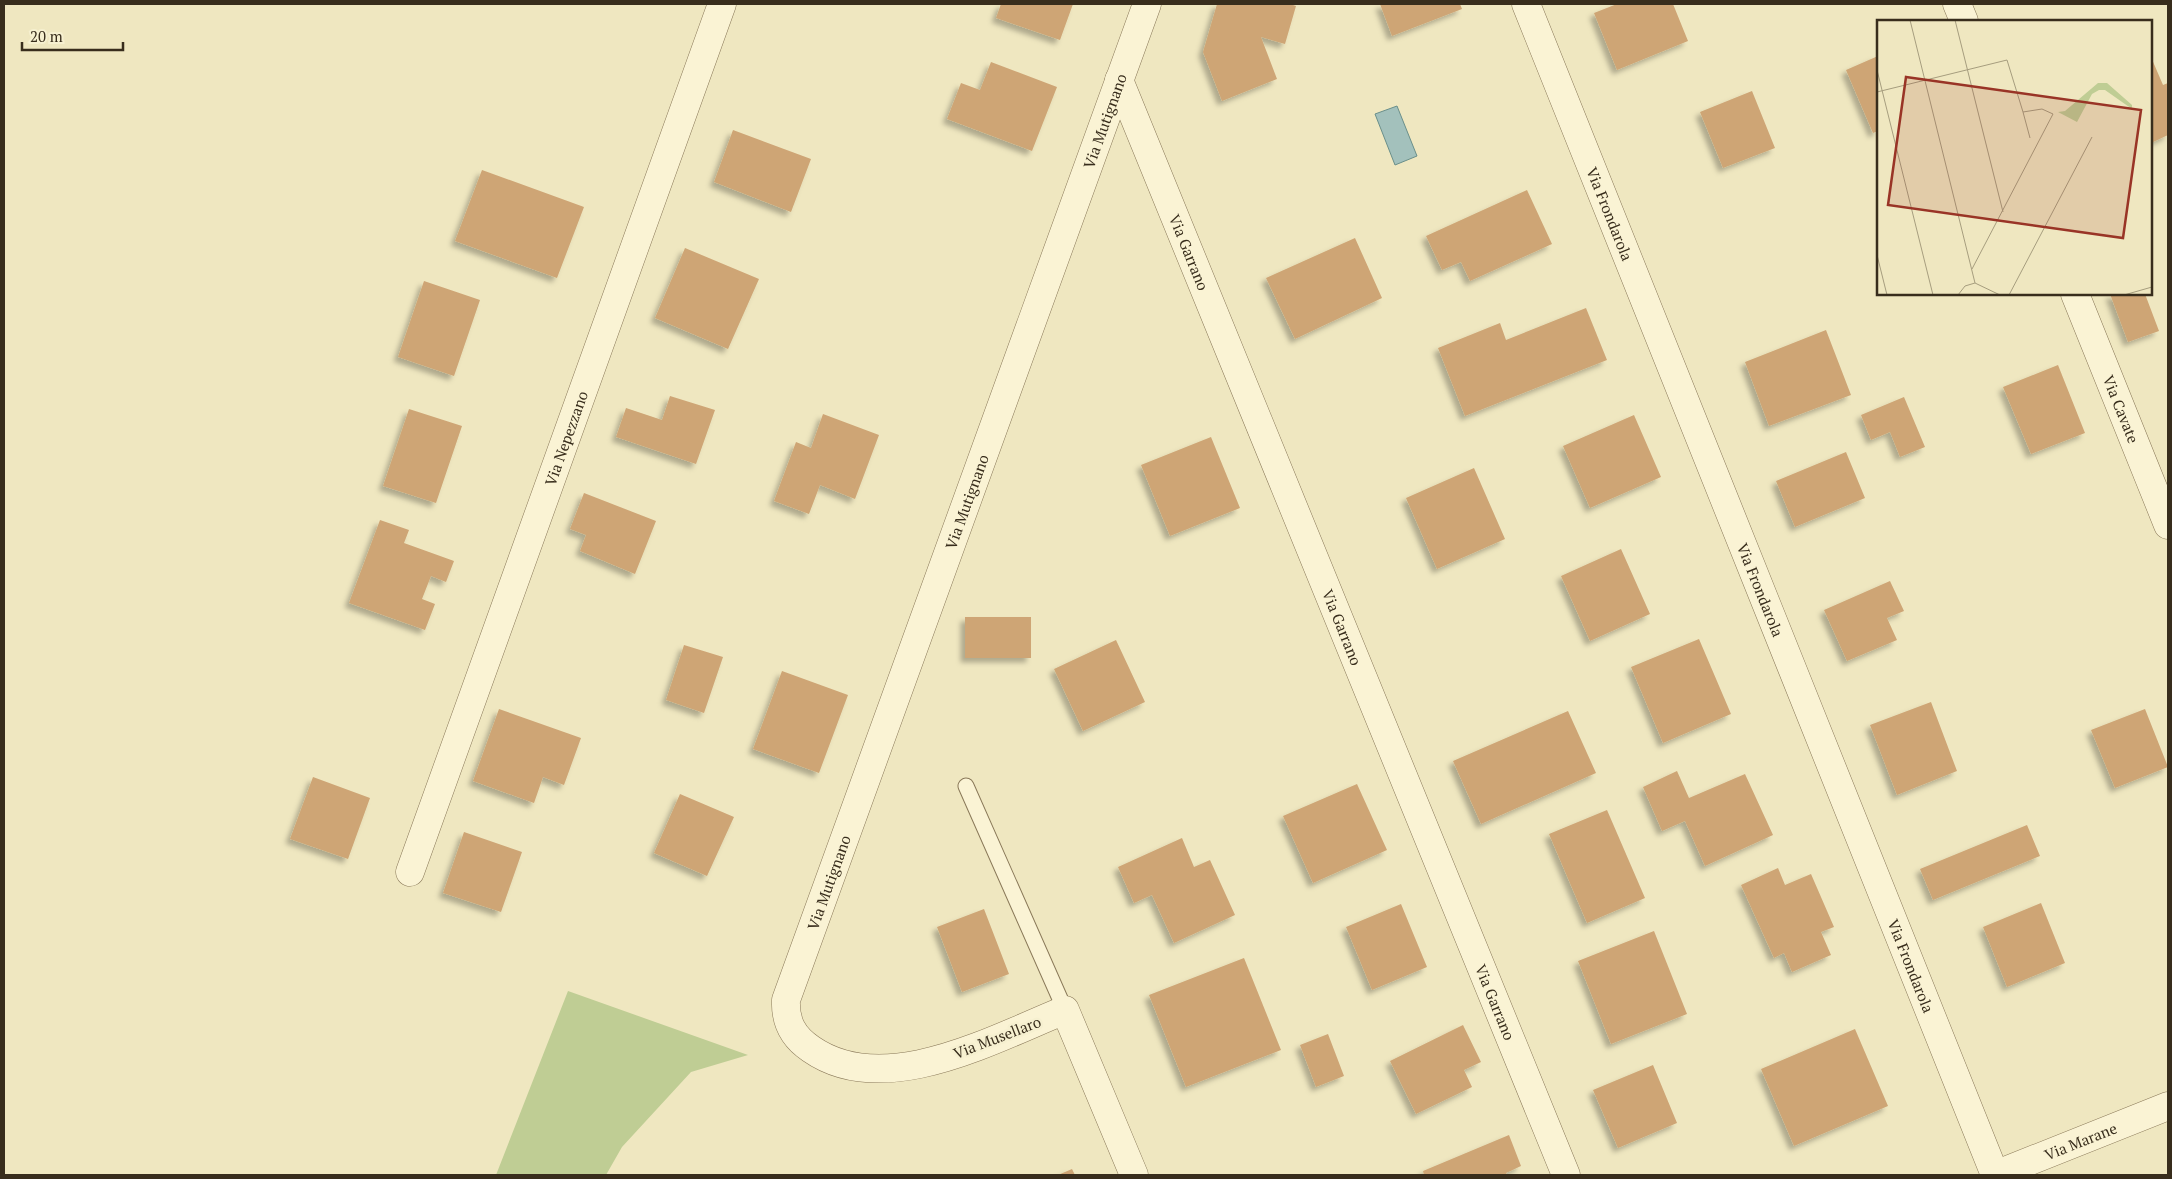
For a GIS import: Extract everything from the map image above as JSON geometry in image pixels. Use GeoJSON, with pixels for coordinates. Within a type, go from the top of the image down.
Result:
{"type":"FeatureCollection","features":[{"type":"Feature","properties":{"kind":"street","name":"Via Nepezzano"},"geometry":{"type":"LineString","coordinates":[[410,872],[722,4]]}},
{"type":"Feature","properties":{"kind":"street","name":"Via Mutignano"},"geometry":{"type":"LineString","coordinates":[[786,1000],[1118,80],[1148,4]]}},
{"type":"Feature","properties":{"kind":"street","name":"Via Frondarola"},"geometry":{"type":"LineString","coordinates":[[1526,4],[1995,1175]]}},
{"type":"Feature","properties":{"kind":"street"},"geometry":{"type":"LineString","coordinates":[[1957,4],[1964,20]]}},
{"type":"Feature","properties":{"kind":"street","name":"Via Garrano"},"geometry":{"type":"LineString","coordinates":[[1118,80],[1566,1175]]}},
{"type":"Feature","properties":{"kind":"street","name":"Via Cavate"},"geometry":{"type":"LineString","coordinates":[[2074,295],[2168,525]]}},
{"type":"Feature","properties":{"kind":"street","name":"Via Musellaro"},"geometry":{"type":"LineString","coordinates":[[786,1000],[790,1027],[806,1046],[817,1053],[840,1062],[878,1069],[900,1068],[951,1056],[1065,1010]]}},
{"type":"Feature","properties":{"kind":"street"},"geometry":{"type":"LineString","coordinates":[[1065,1010],[1134,1175]]}},
{"type":"Feature","properties":{"kind":"street","name":"Via Marane"},"geometry":{"type":"LineString","coordinates":[[1995,1175],[2168,1106]]}},
{"type":"Feature","properties":{"kind":"lane"},"geometry":{"type":"LineString","coordinates":[[966,786],[1065,1010]]}},
{"type":"Feature","properties":{"kind":"green space"},"geometry":{"type":"Polygon","coordinates":[[[568,991],[748,1055],[691,1072],[622,1147],[606,1175],[496,1175],[568,991]]]}},
{"type":"Feature","properties":{"kind":"water"},"geometry":{"type":"Polygon","coordinates":[[[1397,106],[1417,156],[1395,165],[1375,114],[1397,106]]]}},
{"type":"Feature","properties":{"kind":"building"},"geometry":{"type":"Polygon","coordinates":[[[1001,4],[1073,4],[1060,40],[996,18],[1001,4]]]}},
{"type":"Feature","properties":{"kind":"building"},"geometry":{"type":"Polygon","coordinates":[[[1217,4],[1290,4],[1296,6],[1285,44],[1261,37],[1277,79],[1222,101],[1203,52],[1217,4]]]}},
{"type":"Feature","properties":{"kind":"building"},"geometry":{"type":"Polygon","coordinates":[[[1380,4],[1460,4],[1462,9],[1392,36],[1380,4]]]}},
{"type":"Feature","properties":{"kind":"building"},"geometry":{"type":"Polygon","coordinates":[[[1617,4],[1673,4],[1688,41],[1617,70],[1594,13],[1617,4]]]}},
{"type":"Feature","properties":{"kind":"building"},"geometry":{"type":"Polygon","coordinates":[[[1877,56],[1877,131],[1873,133],[1846,70],[1877,56]]]}},
{"type":"Feature","properties":{"kind":"building"},"geometry":{"type":"Polygon","coordinates":[[[2152,59],[2163,85],[2168,83],[2168,135],[2152,143],[2152,59]]]}},
{"type":"Feature","properties":{"kind":"building"},"geometry":{"type":"Polygon","coordinates":[[[991,62],[1057,87],[1032,151],[947,119],[961,83],[980,90],[991,62]]]}},
{"type":"Feature","properties":{"kind":"building"},"geometry":{"type":"Polygon","coordinates":[[[1752,91],[1775,148],[1723,168],[1700,112],[1752,91]]]}},
{"type":"Feature","properties":{"kind":"building"},"geometry":{"type":"Polygon","coordinates":[[[733,130],[811,159],[791,212],[714,182],[733,130]]]}},
{"type":"Feature","properties":{"kind":"building"},"geometry":{"type":"Polygon","coordinates":[[[482,170],[584,207],[557,278],[455,241],[482,170]]]}},
{"type":"Feature","properties":{"kind":"building"},"geometry":{"type":"Polygon","coordinates":[[[1527,190],[1552,244],[1470,281],[1461,262],[1442,270],[1426,236],[1527,190]]]}},
{"type":"Feature","properties":{"kind":"building"},"geometry":{"type":"Polygon","coordinates":[[[1355,238],[1382,298],[1295,339],[1266,278],[1355,238]]]}},
{"type":"Feature","properties":{"kind":"building"},"geometry":{"type":"Polygon","coordinates":[[[685,248],[759,279],[728,349],[655,318],[685,248]]]}},
{"type":"Feature","properties":{"kind":"building"},"geometry":{"type":"Polygon","coordinates":[[[424,281],[480,300],[454,376],[398,357],[424,281]]]}},
{"type":"Feature","properties":{"kind":"building"},"geometry":{"type":"Polygon","coordinates":[[[2110,295],[2145,295],[2159,331],[2128,342],[2110,295]]]}},
{"type":"Feature","properties":{"kind":"building"},"geometry":{"type":"Polygon","coordinates":[[[1586,308],[1607,360],[1465,416],[1438,348],[1500,323],[1506,340],[1586,308]]]}},
{"type":"Feature","properties":{"kind":"building"},"geometry":{"type":"Polygon","coordinates":[[[1826,330],[1851,395],[1769,426],[1745,362],[1826,330]]]}},
{"type":"Feature","properties":{"kind":"building"},"geometry":{"type":"Polygon","coordinates":[[[2058,365],[2085,433],[2031,454],[2003,387],[2058,365]]]}},
{"type":"Feature","properties":{"kind":"building"},"geometry":{"type":"Polygon","coordinates":[[[670,396],[715,410],[696,464],[616,437],[626,408],[662,420],[670,396]]]}},
{"type":"Feature","properties":{"kind":"building"},"geometry":{"type":"Polygon","coordinates":[[[1904,397],[1925,447],[1900,457],[1890,432],[1871,440],[1861,415],[1904,397]]]}},
{"type":"Feature","properties":{"kind":"building"},"geometry":{"type":"Polygon","coordinates":[[[409,409],[462,426],[436,503],[383,486],[409,409]]]}},
{"type":"Feature","properties":{"kind":"building"},"geometry":{"type":"Polygon","coordinates":[[[823,414],[879,435],[855,499],[820,485],[809,514],[774,501],[796,442],[811,448],[823,414]]]}},
{"type":"Feature","properties":{"kind":"building"},"geometry":{"type":"Polygon","coordinates":[[[1634,415],[1661,477],[1590,508],[1563,446],[1634,415]]]}},
{"type":"Feature","properties":{"kind":"building"},"geometry":{"type":"Polygon","coordinates":[[[1211,437],[1240,508],[1170,536],[1141,465],[1211,437]]]}},
{"type":"Feature","properties":{"kind":"building"},"geometry":{"type":"Polygon","coordinates":[[[1846,452],[1865,498],[1795,527],[1776,481],[1846,452]]]}},
{"type":"Feature","properties":{"kind":"building"},"geometry":{"type":"Polygon","coordinates":[[[1474,468],[1505,539],[1437,569],[1406,498],[1474,468]]]}},
{"type":"Feature","properties":{"kind":"building"},"geometry":{"type":"Polygon","coordinates":[[[584,493],[656,521],[635,574],[580,551],[586,535],[570,529],[584,493]]]}},
{"type":"Feature","properties":{"kind":"building"},"geometry":{"type":"Polygon","coordinates":[[[380,520],[409,530],[404,543],[454,561],[446,582],[431,576],[422,599],[435,604],[425,630],[349,603],[380,520]]]}},
{"type":"Feature","properties":{"kind":"building"},"geometry":{"type":"Polygon","coordinates":[[[1621,549],[1650,614],[1590,641],[1561,576],[1621,549]]]}},
{"type":"Feature","properties":{"kind":"building"},"geometry":{"type":"Polygon","coordinates":[[[1890,581],[1904,611],[1887,618],[1897,640],[1847,661],[1824,610],[1890,581]]]}},
{"type":"Feature","properties":{"kind":"building"},"geometry":{"type":"Polygon","coordinates":[[[965,617],[1031,617],[1031,658],[965,658],[965,617]]]}},
{"type":"Feature","properties":{"kind":"building"},"geometry":{"type":"Polygon","coordinates":[[[1699,639],[1731,714],[1663,743],[1631,667],[1699,639]]]}},
{"type":"Feature","properties":{"kind":"building"},"geometry":{"type":"Polygon","coordinates":[[[1116,640],[1145,702],[1083,731],[1054,669],[1116,640]]]}},
{"type":"Feature","properties":{"kind":"building"},"geometry":{"type":"Polygon","coordinates":[[[684,645],[723,657],[704,713],[666,700],[684,645]]]}},
{"type":"Feature","properties":{"kind":"building"},"geometry":{"type":"Polygon","coordinates":[[[782,671],[848,695],[819,773],[753,749],[782,671]]]}},
{"type":"Feature","properties":{"kind":"building"},"geometry":{"type":"Polygon","coordinates":[[[1931,702],[1957,771],[1897,795],[1870,725],[1931,702]]]}},
{"type":"Feature","properties":{"kind":"building"},"geometry":{"type":"Polygon","coordinates":[[[499,709],[581,738],[564,785],[543,777],[534,803],[473,781],[499,709]]]}},
{"type":"Feature","properties":{"kind":"building"},"geometry":{"type":"Polygon","coordinates":[[[2145,709],[2168,767],[2115,788],[2091,730],[2145,709]]]}},
{"type":"Feature","properties":{"kind":"building"},"geometry":{"type":"Polygon","coordinates":[[[1568,711],[1596,773],[1481,824],[1453,761],[1568,711]]]}},
{"type":"Feature","properties":{"kind":"building"},"geometry":{"type":"Polygon","coordinates":[[[1677,771],[1689,798],[1745,774],[1773,835],[1705,866],[1685,821],[1662,831],[1643,787],[1677,771]]]}},
{"type":"Feature","properties":{"kind":"building"},"geometry":{"type":"Polygon","coordinates":[[[313,777],[370,798],[348,859],[290,839],[313,777]]]}},
{"type":"Feature","properties":{"kind":"building"},"geometry":{"type":"Polygon","coordinates":[[[1357,784],[1387,850],[1313,883],[1283,816],[1357,784]]]}},
{"type":"Feature","properties":{"kind":"building"},"geometry":{"type":"Polygon","coordinates":[[[680,794],[734,817],[707,876],[654,853],[680,794]]]}},
{"type":"Feature","properties":{"kind":"building"},"geometry":{"type":"Polygon","coordinates":[[[1607,810],[1645,898],[1587,923],[1549,834],[1607,810]]]}},
{"type":"Feature","properties":{"kind":"building"},"geometry":{"type":"Polygon","coordinates":[[[2027,825],[2040,856],[1933,900],[1920,869],[2027,825]]]}},
{"type":"Feature","properties":{"kind":"building"},"geometry":{"type":"Polygon","coordinates":[[[464,832],[522,852],[501,912],[443,893],[464,832]]]}},
{"type":"Feature","properties":{"kind":"building"},"geometry":{"type":"Polygon","coordinates":[[[1182,838],[1194,867],[1210,860],[1235,915],[1174,943],[1152,895],[1134,903],[1118,867],[1182,838]]]}},
{"type":"Feature","properties":{"kind":"building"},"geometry":{"type":"Polygon","coordinates":[[[1778,868],[1785,885],[1811,874],[1834,927],[1821,932],[1831,955],[1792,972],[1784,953],[1774,958],[1741,885],[1778,868]]]}},
{"type":"Feature","properties":{"kind":"building"},"geometry":{"type":"Polygon","coordinates":[[[2041,903],[2065,963],[2007,987],[1983,927],[2041,903]]]}},
{"type":"Feature","properties":{"kind":"building"},"geometry":{"type":"Polygon","coordinates":[[[1401,904],[1427,967],[1372,990],[1346,927],[1401,904]]]}},
{"type":"Feature","properties":{"kind":"building"},"geometry":{"type":"Polygon","coordinates":[[[984,909],[1009,974],[962,992],[937,927],[984,909]]]}},
{"type":"Feature","properties":{"kind":"building"},"geometry":{"type":"Polygon","coordinates":[[[1654,931],[1687,1014],[1611,1044],[1578,961],[1654,931]]]}},
{"type":"Feature","properties":{"kind":"building"},"geometry":{"type":"Polygon","coordinates":[[[1244,958],[1281,1050],[1186,1087],[1149,995],[1244,958]]]}},
{"type":"Feature","properties":{"kind":"building"},"geometry":{"type":"Polygon","coordinates":[[[1463,1025],[1481,1062],[1464,1070],[1472,1087],[1416,1114],[1390,1061],[1463,1025]]]}},
{"type":"Feature","properties":{"kind":"building"},"geometry":{"type":"Polygon","coordinates":[[[1855,1029],[1888,1106],[1794,1146],[1761,1069],[1855,1029]]]}},
{"type":"Feature","properties":{"kind":"building"},"geometry":{"type":"Polygon","coordinates":[[[1328,1034],[1344,1076],[1316,1087],[1300,1045],[1328,1034]]]}},
{"type":"Feature","properties":{"kind":"building"},"geometry":{"type":"Polygon","coordinates":[[[1653,1065],[1677,1123],[1618,1148],[1593,1090],[1653,1065]]]}},
{"type":"Feature","properties":{"kind":"building"},"geometry":{"type":"Polygon","coordinates":[[[1509,1135],[1521,1166],[1506,1173],[1507,1175],[1424,1175],[1423,1171],[1509,1135]]]}},
{"type":"Feature","properties":{"kind":"building"},"geometry":{"type":"Polygon","coordinates":[[[1072,1169],[1075,1175],[1058,1175],[1072,1169]]]}}]}
